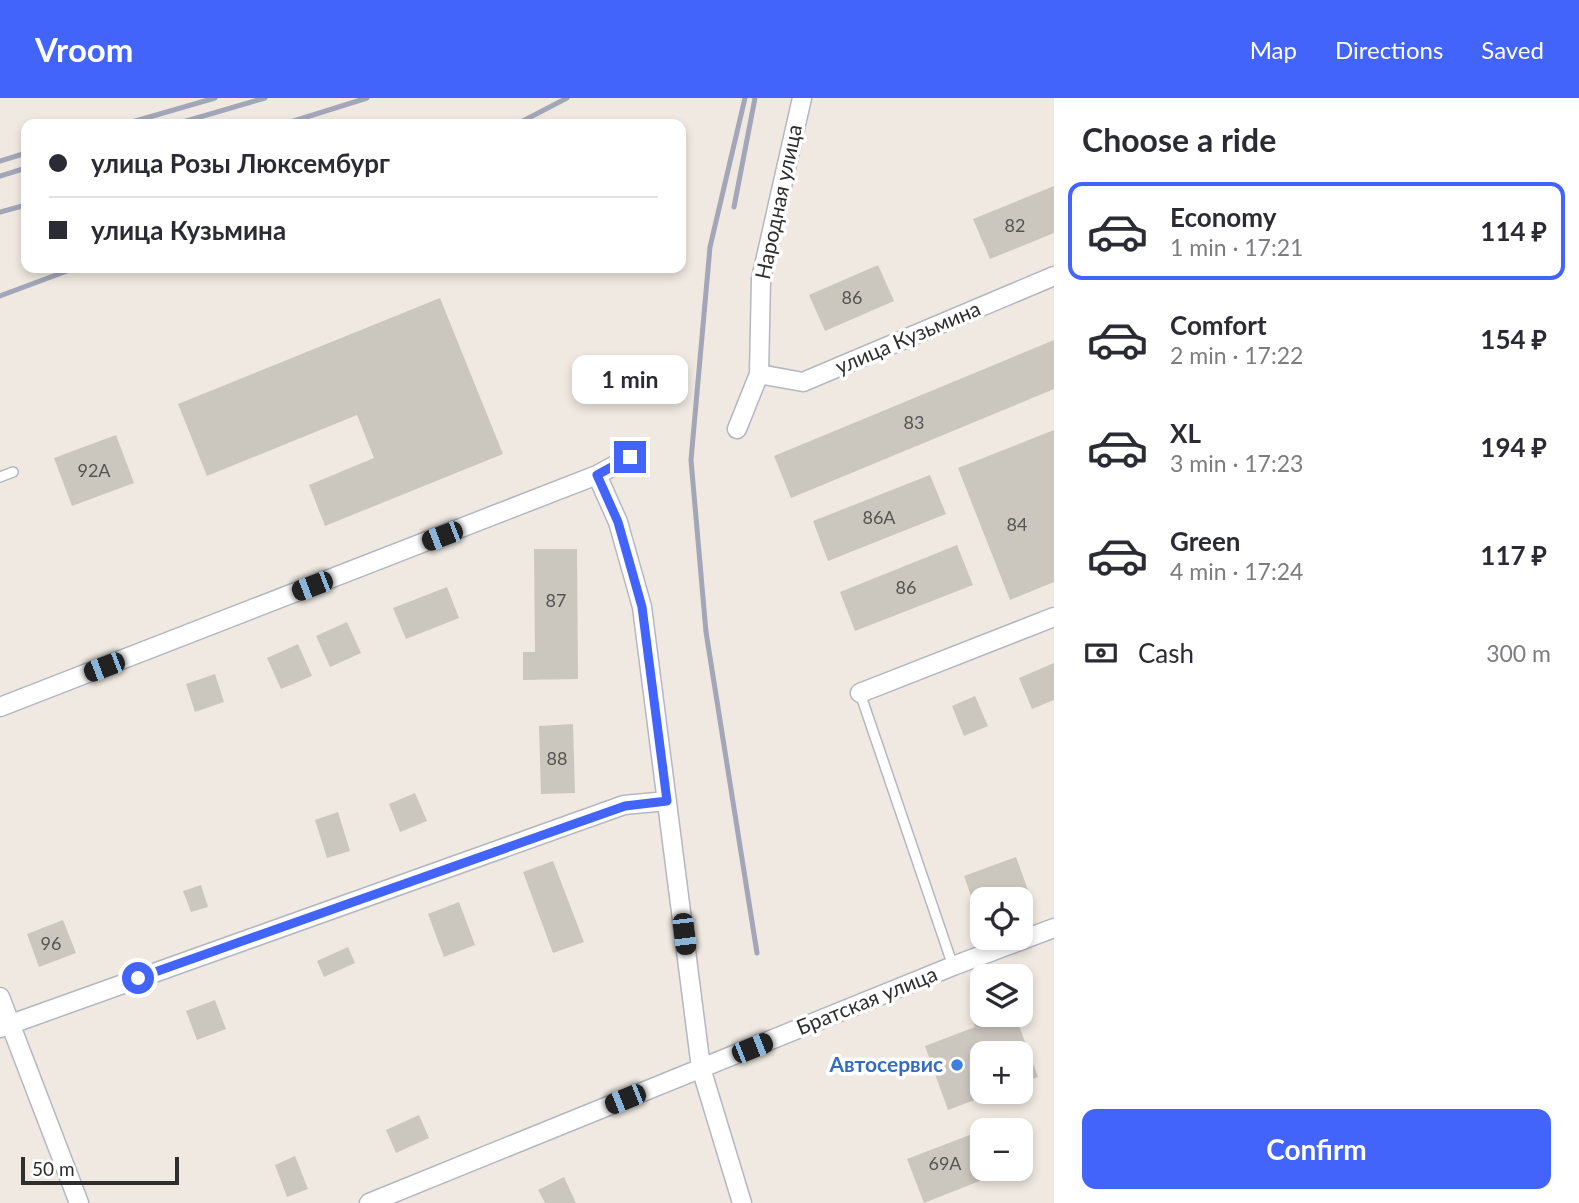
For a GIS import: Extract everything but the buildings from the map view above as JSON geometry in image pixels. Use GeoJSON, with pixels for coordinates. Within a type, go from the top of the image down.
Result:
{"type":"FeatureCollection","features":[{"type":"Feature","properties":{"kind":"street","name":"Народная улица"},"geometry":{"type":"LineString","coordinates":[[737,429],[759,374],[761,279],[802,98]]}},
{"type":"Feature","properties":{"kind":"street","name":"улица Кузьмина"},"geometry":{"type":"LineString","coordinates":[[759,374],[803,382],[1054,276]]}},
{"type":"Feature","properties":{"kind":"street"},"geometry":{"type":"LineString","coordinates":[[0,707],[597,475],[630,457]]}},
{"type":"Feature","properties":{"kind":"street"},"geometry":{"type":"LineString","coordinates":[[597,475],[618,522],[642,607],[701,1068],[742,1203]]}},
{"type":"Feature","properties":{"kind":"street"},"geometry":{"type":"LineString","coordinates":[[860,693],[1054,617]]}},
{"type":"Feature","properties":{"kind":"street"},"geometry":{"type":"LineString","coordinates":[[5,1025],[625,806],[667,801]]}},
{"type":"Feature","properties":{"kind":"street","name":"Братская улица"},"geometry":{"type":"LineString","coordinates":[[369,1203],[953,966],[1054,928]]}},
{"type":"Feature","properties":{"kind":"street"},"geometry":{"type":"LineString","coordinates":[[0,997],[5,1025],[79,1203]]}},
{"type":"Feature","properties":{"kind":"lane"},"geometry":{"type":"LineString","coordinates":[[0,477],[13,472]]}},
{"type":"Feature","properties":{"kind":"lane"},"geometry":{"type":"LineString","coordinates":[[860,693],[953,966]]}},
{"type":"Feature","properties":{"kind":"railway"},"geometry":{"type":"LineString","coordinates":[[142,119],[215,98]]}},
{"type":"Feature","properties":{"kind":"railway"},"geometry":{"type":"LineString","coordinates":[[193,119],[265,98]]}},
{"type":"Feature","properties":{"kind":"railway"},"geometry":{"type":"LineString","coordinates":[[300,119],[367,98]]}},
{"type":"Feature","properties":{"kind":"railway"},"geometry":{"type":"LineString","coordinates":[[527,119],[567,98]]}},
{"type":"Feature","properties":{"kind":"railway"},"geometry":{"type":"LineString","coordinates":[[745,98],[710,247],[691,460],[706,632],[757,953]]}},
{"type":"Feature","properties":{"kind":"railway"},"geometry":{"type":"LineString","coordinates":[[734,207],[755,98]]}},
{"type":"Feature","properties":{"kind":"railway"},"geometry":{"type":"LineString","coordinates":[[0,161],[21,155]]}},
{"type":"Feature","properties":{"kind":"railway"},"geometry":{"type":"LineString","coordinates":[[0,176],[21,170]]}},
{"type":"Feature","properties":{"kind":"railway"},"geometry":{"type":"LineString","coordinates":[[0,212],[21,206]]}},
{"type":"Feature","properties":{"kind":"railway"},"geometry":{"type":"LineString","coordinates":[[0,296],[62,273]]}},
{"type":"Feature","properties":{"kind":"place","name":"Автосервис"},"geometry":{"type":"Point","coordinates":[957,1065]}},
{"type":"Feature","properties":{"kind":"route"},"geometry":{"type":"LineString","coordinates":[[138,978],[625,806],[667,801],[642,607],[618,522],[597,475],[630,457]]}}]}
